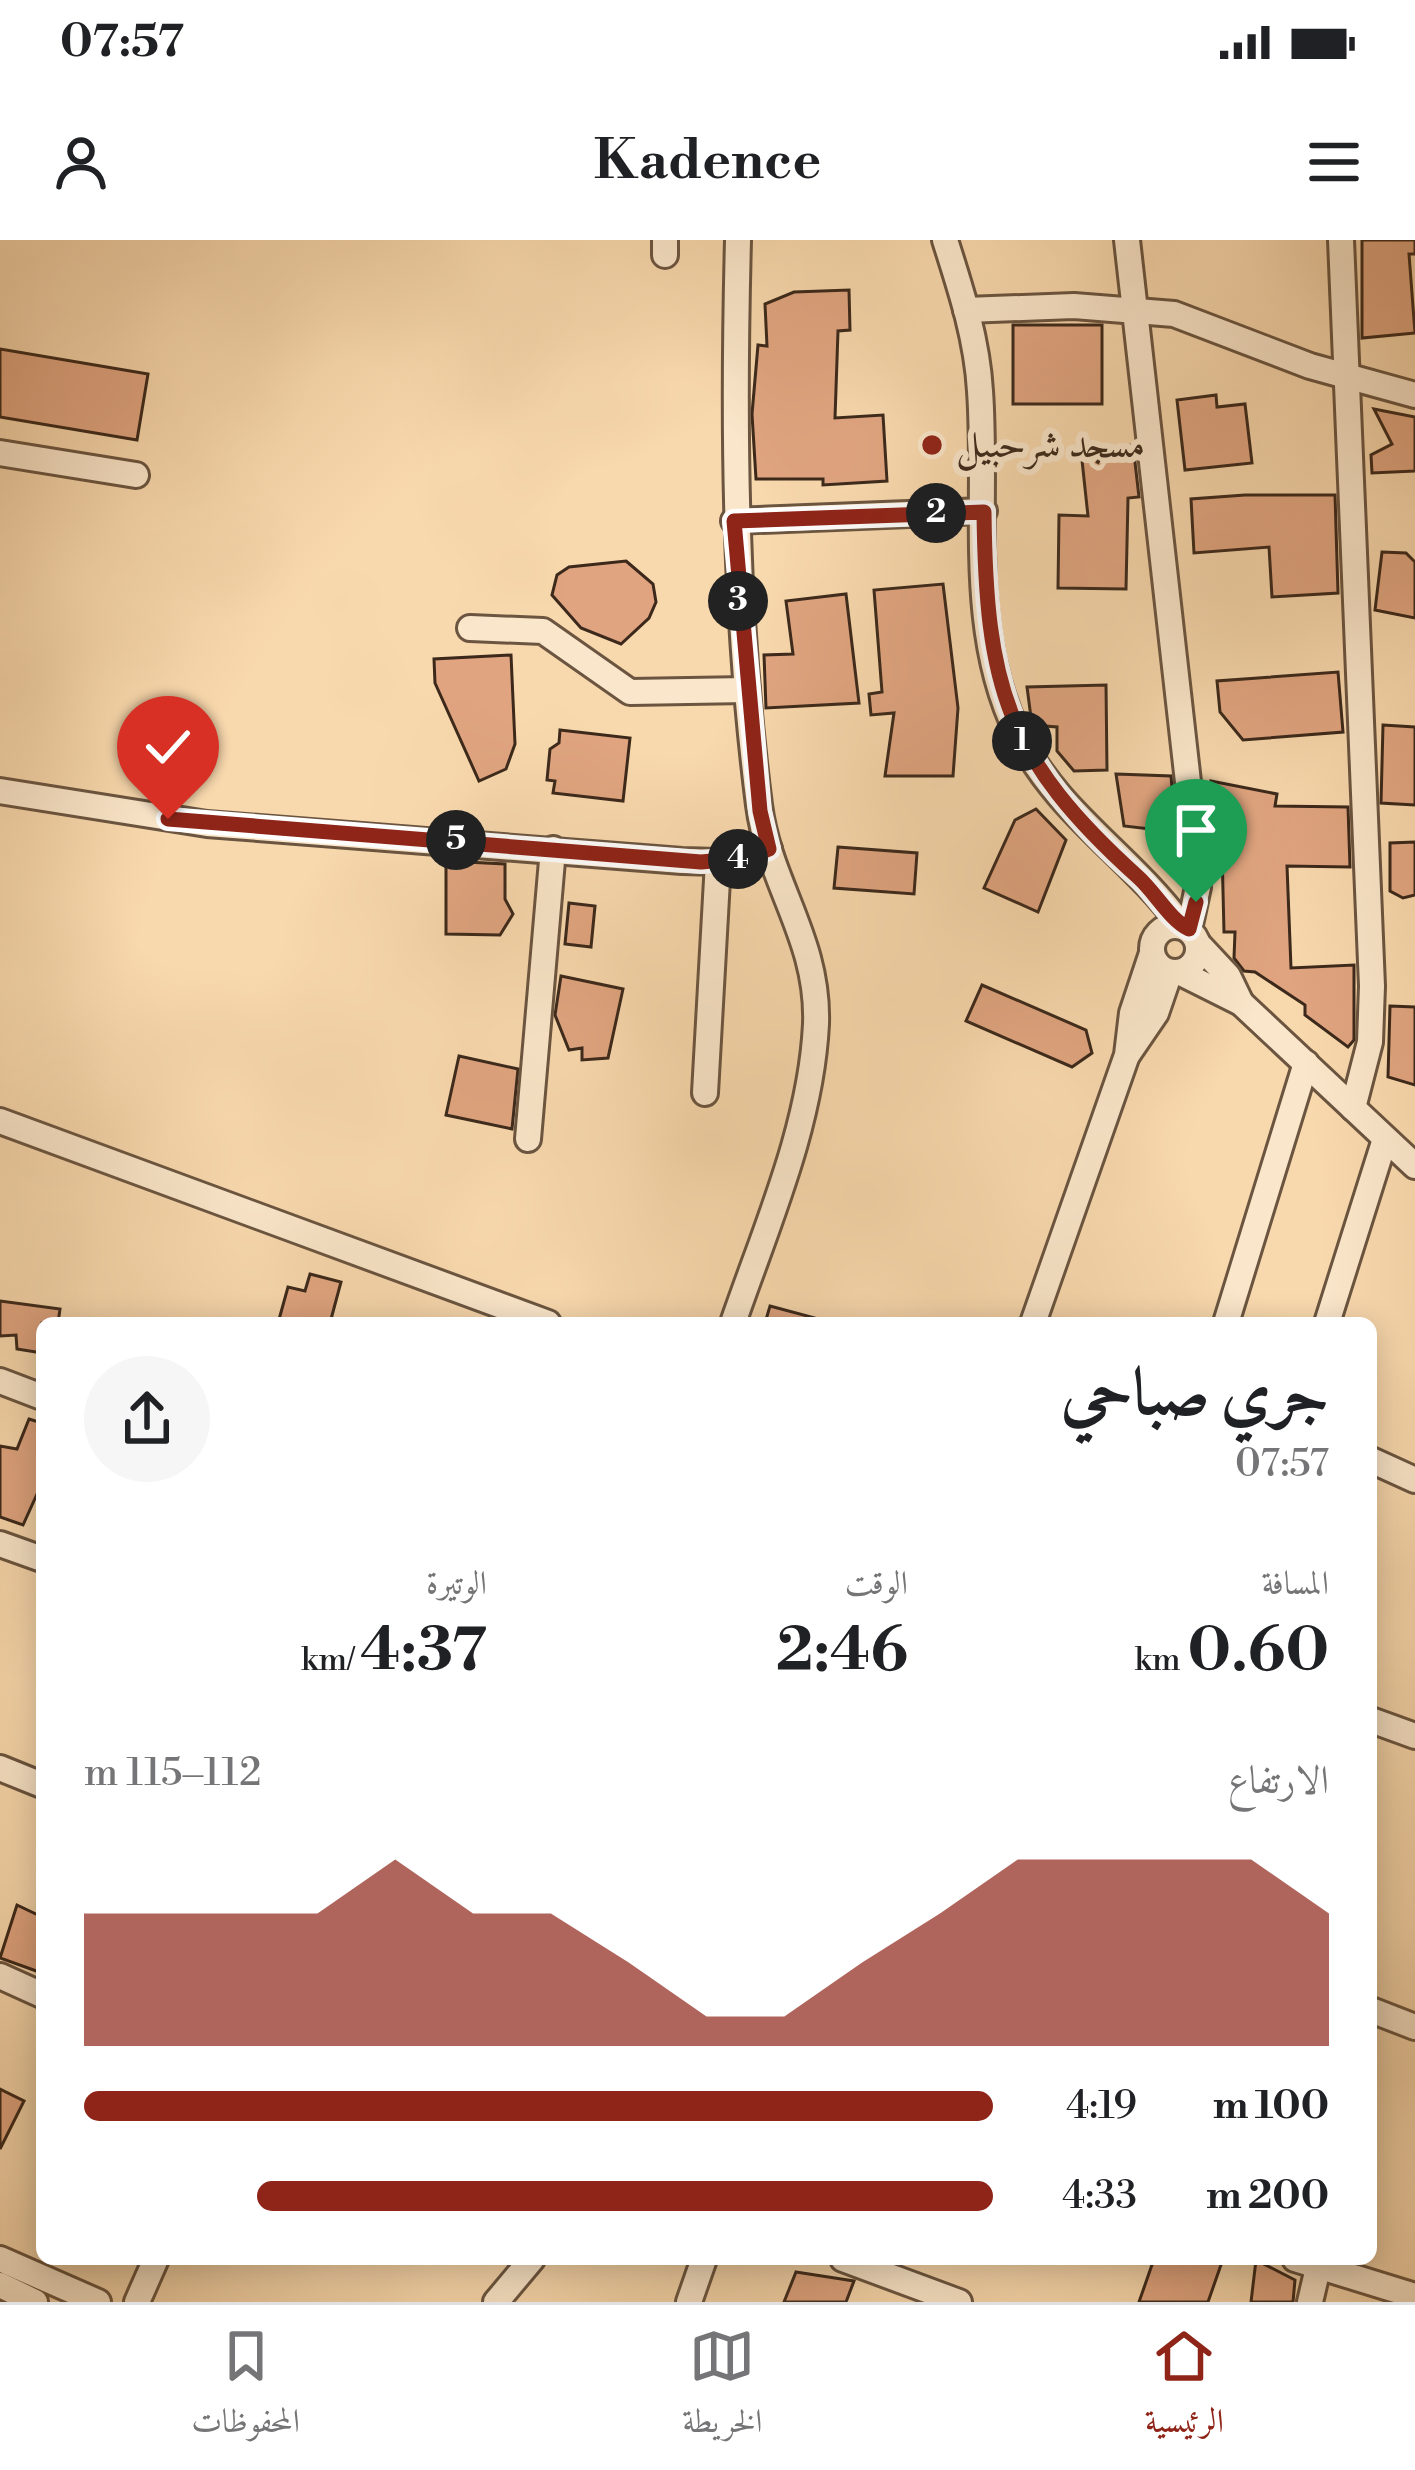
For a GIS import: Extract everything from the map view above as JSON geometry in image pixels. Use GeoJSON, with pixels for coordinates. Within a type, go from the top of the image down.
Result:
{"type":"FeatureCollection","features":[{"type":"Feature","properties":{"kind":"street"},"geometry":{"type":"LineString","coordinates":[[735,1317],[794,1141],[816,1023],[805,936],[769,849],[747,690],[734,521],[738,240]]}},
{"type":"Feature","properties":{"kind":"street"},"geometry":{"type":"LineString","coordinates":[[946,240],[966,310],[980,390],[986,618],[1015,728],[1062,803],[1190,933],[1228,976],[1240,1004]]}},
{"type":"Feature","properties":{"kind":"street"},"geometry":{"type":"LineString","coordinates":[[1126,1055],[1152,1022],[1175,972],[1195,963],[1190,933],[1197,862],[1127,240]]}},
{"type":"Feature","properties":{"kind":"street"},"geometry":{"type":"LineString","coordinates":[[1341,240],[1372,986],[1370,1042],[1353,1108]]}},
{"type":"Feature","properties":{"kind":"street"},"geometry":{"type":"LineString","coordinates":[[966,310],[1134,309],[1212,325],[1348,378],[1415,395]]}},
{"type":"Feature","properties":{"kind":"street"},"geometry":{"type":"LineString","coordinates":[[0,453],[136,475]]}},
{"type":"Feature","properties":{"kind":"street"},"geometry":{"type":"LineString","coordinates":[[734,521],[984,512]]}},
{"type":"Feature","properties":{"kind":"street"},"geometry":{"type":"LineString","coordinates":[[470,628],[543,631],[629,692],[747,690]]}},
{"type":"Feature","properties":{"kind":"street"},"geometry":{"type":"LineString","coordinates":[[0,791],[207,824],[718,862],[769,849]]}},
{"type":"Feature","properties":{"kind":"street"},"geometry":{"type":"LineString","coordinates":[[528,1139],[553,849]]}},
{"type":"Feature","properties":{"kind":"street"},"geometry":{"type":"LineString","coordinates":[[705,1093],[718,862]]}},
{"type":"Feature","properties":{"kind":"street"},"geometry":{"type":"LineString","coordinates":[[1134,873],[1154,944],[1175,972],[1240,1004],[1415,1166]]}},
{"type":"Feature","properties":{"kind":"street"},"geometry":{"type":"LineString","coordinates":[[1154,944],[1190,933]]}},
{"type":"Feature","properties":{"kind":"street"},"geometry":{"type":"LineString","coordinates":[[1035,1317],[1126,1055],[1132,1012],[1154,944]]}},
{"type":"Feature","properties":{"kind":"street"},"geometry":{"type":"LineString","coordinates":[[1228,1317],[1306,1064]]}},
{"type":"Feature","properties":{"kind":"street"},"geometry":{"type":"LineString","coordinates":[[0,1121],[532,1317]]}},
{"type":"Feature","properties":{"kind":"street"},"geometry":{"type":"LineString","coordinates":[[1329,1317],[1384,1139]]}},
{"type":"Feature","properties":{"kind":"street"},"geometry":{"type":"LineString","coordinates":[[0,1382],[36,1395]]}},
{"type":"Feature","properties":{"kind":"street"},"geometry":{"type":"LineString","coordinates":[[1377,1463],[1415,1480]]}},
{"type":"Feature","properties":{"kind":"street"},"geometry":{"type":"LineString","coordinates":[[0,1544],[36,1557]]}},
{"type":"Feature","properties":{"kind":"street"},"geometry":{"type":"LineString","coordinates":[[1377,1722],[1415,1736]]}},
{"type":"Feature","properties":{"kind":"street"},"geometry":{"type":"LineString","coordinates":[[0,1768],[36,1783]]}},
{"type":"Feature","properties":{"kind":"street"},"geometry":{"type":"LineString","coordinates":[[0,1976],[36,1992]]}},
{"type":"Feature","properties":{"kind":"street"},"geometry":{"type":"LineString","coordinates":[[1377,2013],[1415,2027]]}},
{"type":"Feature","properties":{"kind":"street"},"geometry":{"type":"LineString","coordinates":[[0,2258],[98,2302]]}},
{"type":"Feature","properties":{"kind":"street"},"geometry":{"type":"LineString","coordinates":[[137,2302],[153,2265]]}},
{"type":"Feature","properties":{"kind":"street"},"geometry":{"type":"LineString","coordinates":[[496,2302],[527,2265]]}},
{"type":"Feature","properties":{"kind":"street"},"geometry":{"type":"LineString","coordinates":[[689,2302],[702,2265]]}},
{"type":"Feature","properties":{"kind":"street"},"geometry":{"type":"LineString","coordinates":[[859,2265],[959,2302]]}},
{"type":"Feature","properties":{"kind":"street"},"geometry":{"type":"LineString","coordinates":[[1307,2265],[1310,2302]]}},
{"type":"Feature","properties":{"kind":"street"},"geometry":{"type":"LineString","coordinates":[[1314,2265],[1415,2296]]}},
{"type":"Feature","properties":{"kind":"street"},"geometry":{"type":"LineString","coordinates":[[0,2285],[35,2302]]}},
{"type":"Feature","properties":{"kind":"building"},"geometry":{"type":"Polygon","coordinates":[[[1362,240],[1415,240],[1415,254],[1409,254],[1415,333],[1362,338],[1362,240]]]}},
{"type":"Feature","properties":{"kind":"building"},"geometry":{"type":"Polygon","coordinates":[[[849,290],[850,330],[838,331],[835,418],[883,415],[887,481],[823,485],[823,479],[756,479],[752,414],[758,345],[767,346],[765,304],[794,292],[849,290]]]}},
{"type":"Feature","properties":{"kind":"building"},"geometry":{"type":"Polygon","coordinates":[[[1013,325],[1102,325],[1102,404],[1013,404],[1013,325]]]}},
{"type":"Feature","properties":{"kind":"building"},"geometry":{"type":"Polygon","coordinates":[[[0,349],[148,374],[137,440],[0,417],[0,349]]]}},
{"type":"Feature","properties":{"kind":"building"},"geometry":{"type":"Polygon","coordinates":[[[1216,395],[1217,407],[1245,404],[1252,463],[1185,470],[1177,400],[1216,395]]]}},
{"type":"Feature","properties":{"kind":"building"},"geometry":{"type":"Polygon","coordinates":[[[1374,409],[1415,417],[1415,471],[1372,473],[1371,455],[1392,444],[1374,409]]]}},
{"type":"Feature","properties":{"kind":"building"},"geometry":{"type":"Polygon","coordinates":[[[1133,445],[1139,497],[1128,498],[1126,589],[1058,588],[1059,515],[1088,516],[1081,451],[1133,445]]]}},
{"type":"Feature","properties":{"kind":"building"},"geometry":{"type":"Polygon","coordinates":[[[1335,495],[1338,593],[1272,597],[1269,547],[1194,553],[1191,499],[1335,495]]]}},
{"type":"Feature","properties":{"kind":"building"},"geometry":{"type":"Polygon","coordinates":[[[1382,552],[1406,553],[1415,562],[1415,618],[1375,610],[1382,552]]]}},
{"type":"Feature","properties":{"kind":"building"},"geometry":{"type":"Polygon","coordinates":[[[626,561],[653,584],[656,602],[649,618],[621,644],[581,628],[552,595],[557,575],[569,567],[626,561]]]}},
{"type":"Feature","properties":{"kind":"building"},"geometry":{"type":"Polygon","coordinates":[[[943,584],[958,708],[953,776],[885,776],[894,713],[871,715],[869,694],[882,692],[874,590],[943,584]]]}},
{"type":"Feature","properties":{"kind":"building"},"geometry":{"type":"Polygon","coordinates":[[[846,594],[859,703],[766,708],[764,655],[793,654],[786,601],[846,594]]]}},
{"type":"Feature","properties":{"kind":"building"},"geometry":{"type":"Polygon","coordinates":[[[511,655],[515,744],[506,769],[479,781],[435,683],[434,659],[511,655]]]}},
{"type":"Feature","properties":{"kind":"building"},"geometry":{"type":"Polygon","coordinates":[[[1338,672],[1343,732],[1243,740],[1220,712],[1217,681],[1338,672]]]}},
{"type":"Feature","properties":{"kind":"building"},"geometry":{"type":"Polygon","coordinates":[[[1106,685],[1107,770],[1074,771],[1057,751],[1057,727],[1032,725],[1027,687],[1106,685]]]}},
{"type":"Feature","properties":{"kind":"building"},"geometry":{"type":"Polygon","coordinates":[[[1383,725],[1415,727],[1415,805],[1381,803],[1383,725]]]}},
{"type":"Feature","properties":{"kind":"building"},"geometry":{"type":"Polygon","coordinates":[[[560,730],[630,738],[623,801],[553,793],[555,781],[547,780],[550,749],[559,743],[560,730]]]}},
{"type":"Feature","properties":{"kind":"building"},"geometry":{"type":"Polygon","coordinates":[[[1116,774],[1171,776],[1176,832],[1124,826],[1116,774]]]}},
{"type":"Feature","properties":{"kind":"building"},"geometry":{"type":"Polygon","coordinates":[[[1211,781],[1277,794],[1275,806],[1348,807],[1350,867],[1287,866],[1291,968],[1354,965],[1354,1040],[1348,1047],[1305,1015],[1305,1005],[1255,972],[1244,971],[1234,958],[1235,932],[1224,932],[1222,850],[1218,851],[1211,781]]]}},
{"type":"Feature","properties":{"kind":"building"},"geometry":{"type":"Polygon","coordinates":[[[1036,809],[1066,840],[1038,912],[984,888],[1015,820],[1036,809]]]}},
{"type":"Feature","properties":{"kind":"building"},"geometry":{"type":"Polygon","coordinates":[[[1415,842],[1415,895],[1403,898],[1390,891],[1390,843],[1415,842]]]}},
{"type":"Feature","properties":{"kind":"building"},"geometry":{"type":"Polygon","coordinates":[[[838,847],[917,853],[914,894],[834,888],[838,847]]]}},
{"type":"Feature","properties":{"kind":"building"},"geometry":{"type":"Polygon","coordinates":[[[446,861],[505,864],[505,899],[513,914],[500,935],[446,934],[446,861]]]}},
{"type":"Feature","properties":{"kind":"building"},"geometry":{"type":"Polygon","coordinates":[[[569,903],[595,906],[591,947],[565,944],[569,903]]]}},
{"type":"Feature","properties":{"kind":"building"},"geometry":{"type":"Polygon","coordinates":[[[561,976],[623,989],[608,1058],[582,1060],[582,1048],[569,1050],[555,1015],[561,976]]]}},
{"type":"Feature","properties":{"kind":"building"},"geometry":{"type":"Polygon","coordinates":[[[982,985],[1086,1030],[1092,1053],[1072,1067],[966,1021],[982,985]]]}},
{"type":"Feature","properties":{"kind":"building"},"geometry":{"type":"Polygon","coordinates":[[[1390,1006],[1415,1007],[1415,1085],[1388,1077],[1390,1006]]]}},
{"type":"Feature","properties":{"kind":"building"},"geometry":{"type":"Polygon","coordinates":[[[459,1056],[518,1069],[512,1129],[446,1115],[459,1056]]]}},
{"type":"Feature","properties":{"kind":"building"},"geometry":{"type":"Polygon","coordinates":[[[310,1274],[341,1282],[332,1317],[280,1317],[288,1287],[305,1291],[310,1274]]]}},
{"type":"Feature","properties":{"kind":"building"},"geometry":{"type":"Polygon","coordinates":[[[0,1301],[60,1309],[59,1317],[36,1317],[36,1352],[17,1349],[16,1335],[0,1336],[0,1301]]]}},
{"type":"Feature","properties":{"kind":"building"},"geometry":{"type":"Polygon","coordinates":[[[770,1306],[811,1317],[767,1317],[770,1306]]]}},
{"type":"Feature","properties":{"kind":"building"},"geometry":{"type":"Polygon","coordinates":[[[29,1419],[36,1421],[36,1496],[23,1525],[0,1517],[0,1446],[17,1449],[29,1419]]]}},
{"type":"Feature","properties":{"kind":"building"},"geometry":{"type":"Polygon","coordinates":[[[17,1905],[36,1914],[36,1971],[0,1958],[17,1905]]]}},
{"type":"Feature","properties":{"kind":"building"},"geometry":{"type":"Polygon","coordinates":[[[0,2089],[24,2101],[0,2149],[0,2089]]]}},
{"type":"Feature","properties":{"kind":"building"},"geometry":{"type":"Polygon","coordinates":[[[1152,2265],[1221,2265],[1208,2302],[1139,2302],[1152,2265]]]}},
{"type":"Feature","properties":{"kind":"building"},"geometry":{"type":"Polygon","coordinates":[[[1255,2265],[1266,2265],[1295,2280],[1293,2302],[1251,2302],[1255,2265]]]}},
{"type":"Feature","properties":{"kind":"building"},"geometry":{"type":"Polygon","coordinates":[[[796,2272],[854,2281],[846,2302],[784,2302],[796,2272]]]}},
{"type":"Feature","properties":{"kind":"place","name":"مسجد شرحبيل"},"geometry":{"type":"Point","coordinates":[932,445]}},
{"type":"Feature","properties":{"kind":"route"},"geometry":{"type":"LineString","coordinates":[[168,819],[701,862],[757,854],[769,849],[760,811],[738,606],[734,521],[984,512],[991,646],[1004,700],[1030,757],[1062,803],[1159,897],[1181,926],[1189,929],[1196,902]]}}]}
